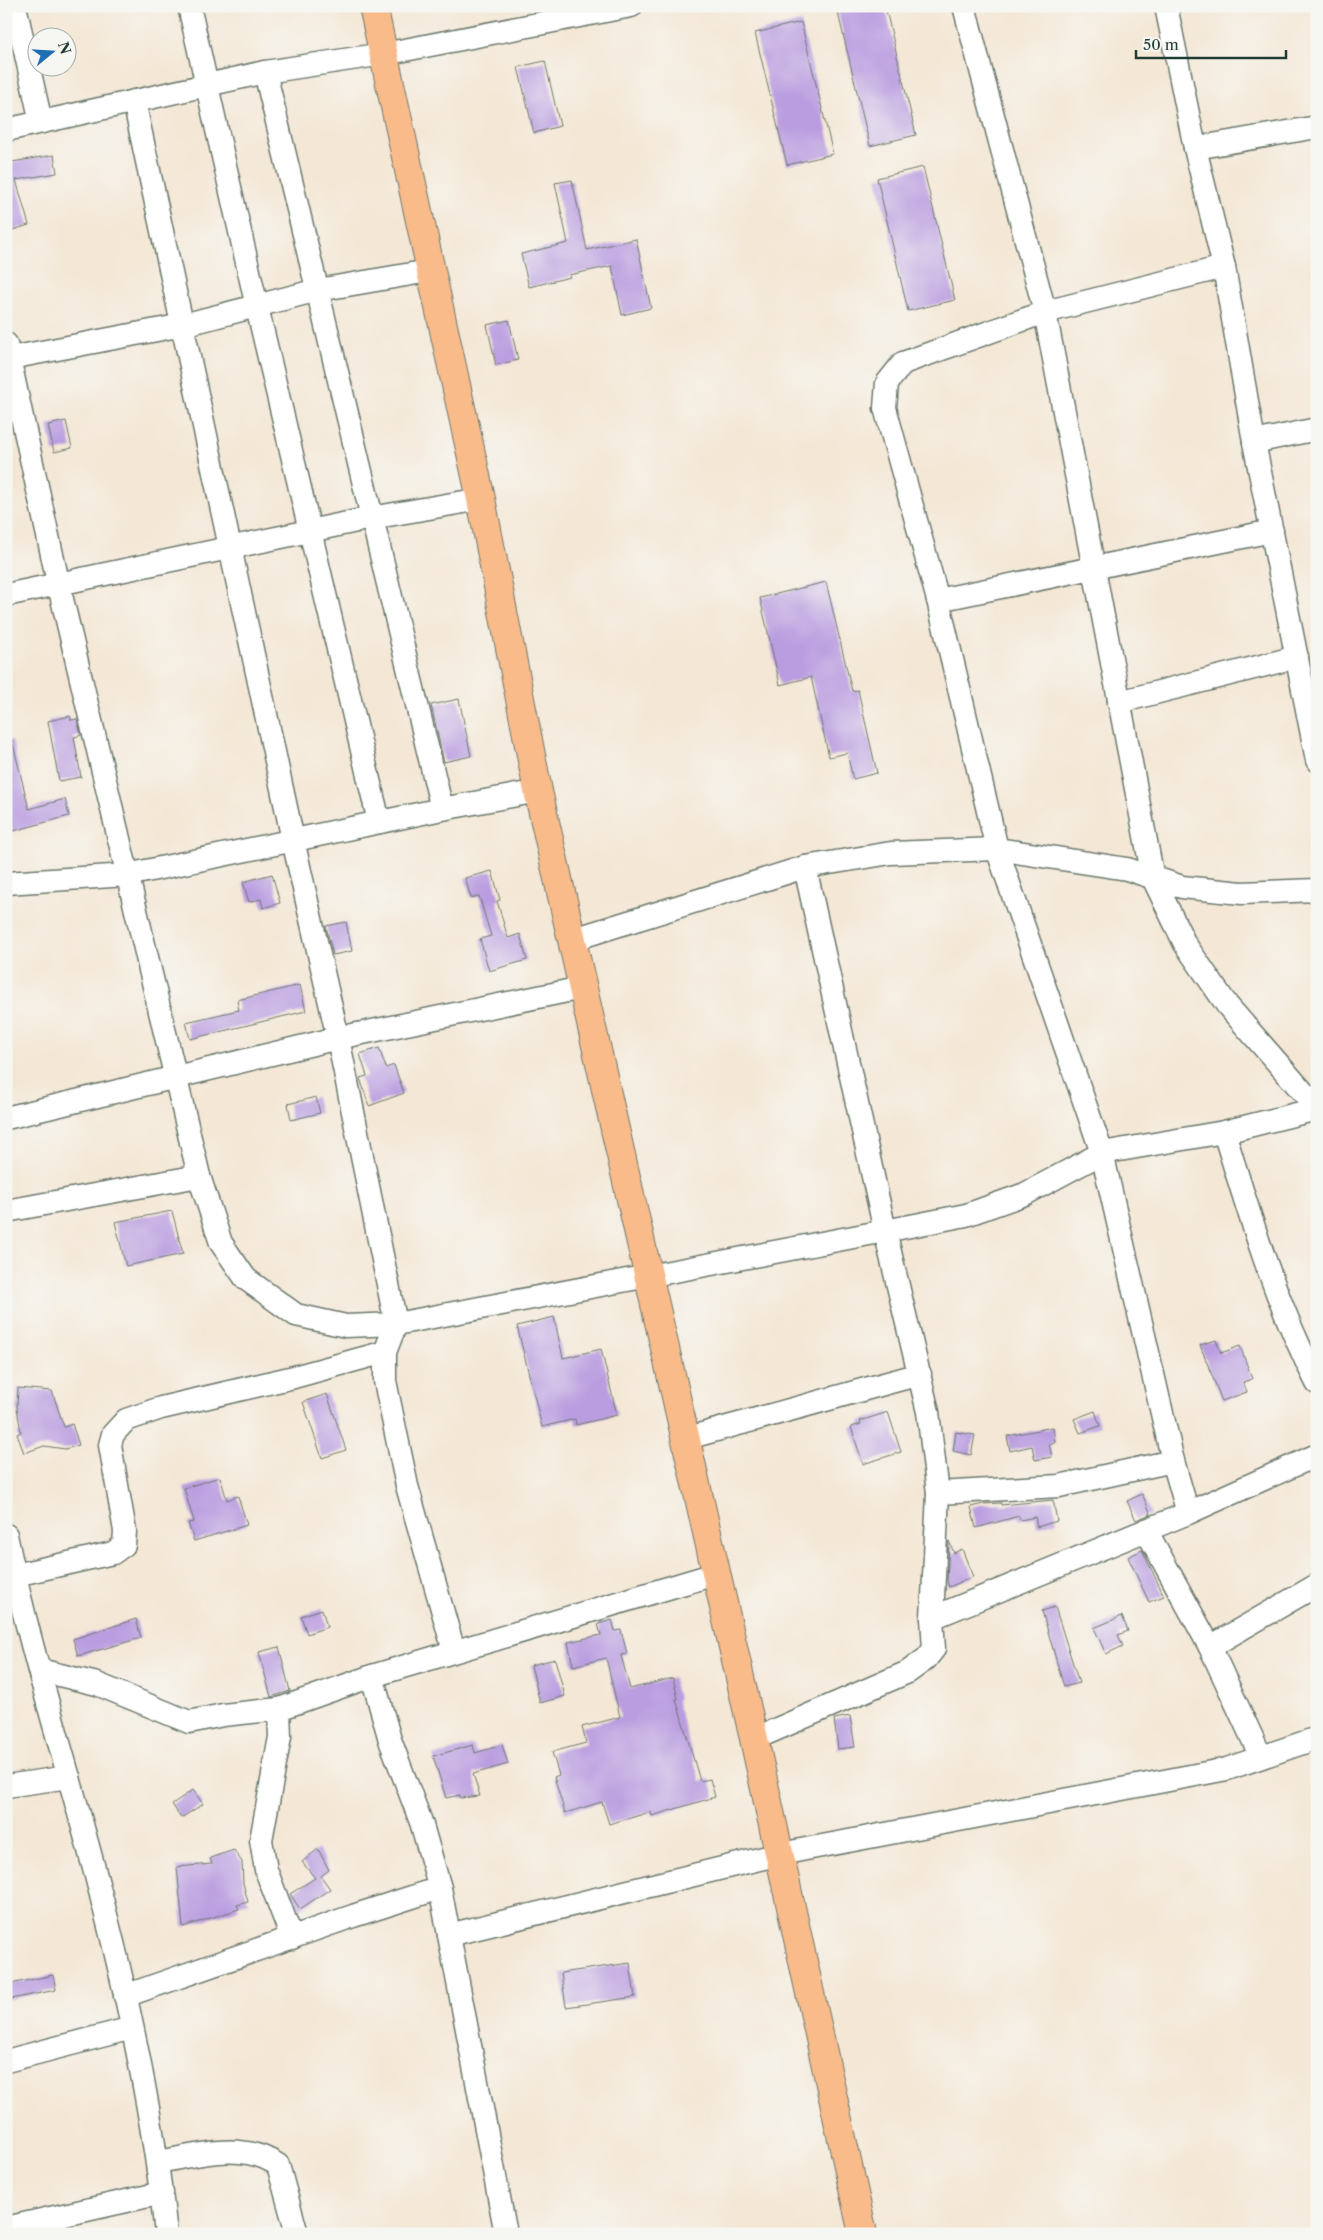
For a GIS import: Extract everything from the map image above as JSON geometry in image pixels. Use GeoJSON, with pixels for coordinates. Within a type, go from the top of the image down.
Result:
{"type":"FeatureCollection","features":[{"type":"Feature","properties":{"kind":"highway"},"geometry":{"type":"LineString","coordinates":[[373,6],[429,271],[481,499],[538,791],[684,1440],[780,1854],[863,2234]]}},
{"type":"Feature","properties":{"kind":"street"},"geometry":{"type":"LineString","coordinates":[[15,6],[41,122]]}},
{"type":"Feature","properties":{"kind":"street"},"geometry":{"type":"LineString","coordinates":[[189,6],[257,307],[312,530],[379,822]]}},
{"type":"Feature","properties":{"kind":"street"},"geometry":{"type":"LineString","coordinates":[[6,130],[265,72],[384,54],[553,14],[631,6]]}},
{"type":"Feature","properties":{"kind":"street"},"geometry":{"type":"LineString","coordinates":[[429,271],[318,290],[183,325],[8,351],[58,582],[199,1176],[221,1242],[246,1279],[296,1316],[346,1326],[396,1324],[649,1278],[966,1215],[1025,1194],[1102,1153],[1224,1132],[1317,1109],[1227,1005],[1185,944],[1153,878],[1092,569],[1045,312],[964,6]]}},
{"type":"Feature","properties":{"kind":"street"},"geometry":{"type":"LineString","coordinates":[[1168,7],[1195,148],[1224,267],[1254,442],[1297,658],[1314,729],[1317,760]]}},
{"type":"Feature","properties":{"kind":"street"},"geometry":{"type":"LineString","coordinates":[[265,72],[442,809]]}},
{"type":"Feature","properties":{"kind":"street"},"geometry":{"type":"LineString","coordinates":[[134,101],[293,840],[338,1038],[396,1324],[385,1352],[385,1381],[407,1486],[454,1651]]}},
{"type":"Feature","properties":{"kind":"street"},"geometry":{"type":"LineString","coordinates":[[1195,148],[1317,128]]}},
{"type":"Feature","properties":{"kind":"street"},"geometry":{"type":"LineString","coordinates":[[1188,1513],[1173,1461],[1102,1153],[997,849],[938,600],[885,408],[887,383],[903,363],[1045,312],[1224,267]]}},
{"type":"Feature","properties":{"kind":"street"},"geometry":{"type":"LineString","coordinates":[[1254,442],[1317,429]]}},
{"type":"Feature","properties":{"kind":"street"},"geometry":{"type":"LineString","coordinates":[[6,595],[58,582],[371,518],[481,499]]}},
{"type":"Feature","properties":{"kind":"street"},"geometry":{"type":"LineString","coordinates":[[938,600],[1272,531]]}},
{"type":"Feature","properties":{"kind":"street"},"geometry":{"type":"LineString","coordinates":[[1119,702],[1297,658]]}},
{"type":"Feature","properties":{"kind":"street"},"geometry":{"type":"LineString","coordinates":[[6,882],[127,875],[442,809],[538,791]]}},
{"type":"Feature","properties":{"kind":"street"},"geometry":{"type":"LineString","coordinates":[[571,940],[805,867],[891,853],[997,849],[1127,869],[1182,887],[1242,893],[1317,890]]}},
{"type":"Feature","properties":{"kind":"street"},"geometry":{"type":"LineString","coordinates":[[754,1739],[908,1672],[926,1659],[934,1649],[932,1618],[938,1493],[928,1412],[885,1232],[805,867]]}},
{"type":"Feature","properties":{"kind":"street"},"geometry":{"type":"LineString","coordinates":[[6,1118],[338,1038],[582,988]]}},
{"type":"Feature","properties":{"kind":"street"},"geometry":{"type":"LineString","coordinates":[[1224,1132],[1269,1276],[1300,1350],[1317,1383]]}},
{"type":"Feature","properties":{"kind":"street"},"geometry":{"type":"LineString","coordinates":[[6,1211],[199,1176]]}},
{"type":"Feature","properties":{"kind":"street"},"geometry":{"type":"LineString","coordinates":[[14,1575],[113,1553],[124,1545],[125,1531],[110,1444],[113,1434],[126,1420],[161,1408],[294,1377],[385,1352]]}},
{"type":"Feature","properties":{"kind":"street"},"geometry":{"type":"LineString","coordinates":[[684,1440],[920,1374]]}},
{"type":"Feature","properties":{"kind":"street"},"geometry":{"type":"LineString","coordinates":[[932,1618],[1188,1513],[1317,1455]]}},
{"type":"Feature","properties":{"kind":"street"},"geometry":{"type":"LineString","coordinates":[[938,1493],[1059,1486],[1173,1461]]}},
{"type":"Feature","properties":{"kind":"street"},"geometry":{"type":"LineString","coordinates":[[1146,1530],[1210,1647],[1261,1758]]}},
{"type":"Feature","properties":{"kind":"street"},"geometry":{"type":"LineString","coordinates":[[6,1535],[14,1575],[13,1600],[39,1670],[105,1908],[132,2028],[158,2162],[166,2234]]}},
{"type":"Feature","properties":{"kind":"street"},"geometry":{"type":"LineString","coordinates":[[39,1670],[97,1684],[189,1722],[223,1715],[279,1709],[372,1676],[716,1574]]}},
{"type":"Feature","properties":{"kind":"street"},"geometry":{"type":"LineString","coordinates":[[1210,1647],[1317,1585]]}},
{"type":"Feature","properties":{"kind":"street"},"geometry":{"type":"LineString","coordinates":[[372,1676],[390,1740],[422,1822],[440,1888],[506,2234]]}},
{"type":"Feature","properties":{"kind":"street"},"geometry":{"type":"LineString","coordinates":[[279,1709],[280,1738],[261,1840],[266,1870],[292,1938]]}},
{"type":"Feature","properties":{"kind":"street"},"geometry":{"type":"LineString","coordinates":[[449,1936],[780,1854],[1227,1769],[1317,1738]]}},
{"type":"Feature","properties":{"kind":"street"},"geometry":{"type":"LineString","coordinates":[[6,1786],[69,1778]]}},
{"type":"Feature","properties":{"kind":"street"},"geometry":{"type":"LineString","coordinates":[[125,1996],[440,1888]]}},
{"type":"Feature","properties":{"kind":"street"},"geometry":{"type":"LineString","coordinates":[[6,2061],[132,2028]]}},
{"type":"Feature","properties":{"kind":"street"},"geometry":{"type":"LineString","coordinates":[[158,2162],[218,2152],[249,2152],[264,2156],[278,2165],[296,2234]]}},
{"type":"Feature","properties":{"kind":"street"},"geometry":{"type":"LineString","coordinates":[[6,2228],[162,2193]]}},
{"type":"Feature","properties":{"kind":"building"},"geometry":{"type":"Polygon","coordinates":[[[869,6],[885,6],[916,135],[870,146],[838,13],[869,6]]]}},
{"type":"Feature","properties":{"kind":"building"},"geometry":{"type":"Polygon","coordinates":[[[801,22],[833,154],[787,165],[755,33],[801,22]]]}},
{"type":"Feature","properties":{"kind":"building"},"geometry":{"type":"Polygon","coordinates":[[[545,61],[560,126],[534,133],[518,67],[545,61]]]}},
{"type":"Feature","properties":{"kind":"building"},"geometry":{"type":"Polygon","coordinates":[[[54,155],[57,173],[16,180],[29,225],[6,232],[6,163],[54,155]]]}},
{"type":"Feature","properties":{"kind":"building"},"geometry":{"type":"Polygon","coordinates":[[[923,167],[955,300],[908,311],[877,178],[923,167]]]}},
{"type":"Feature","properties":{"kind":"building"},"geometry":{"type":"Polygon","coordinates":[[[572,180],[587,250],[636,239],[651,308],[622,315],[612,266],[569,275],[570,277],[529,287],[521,254],[568,243],[555,183],[572,180]]]}},
{"type":"Feature","properties":{"kind":"building"},"geometry":{"type":"Polygon","coordinates":[[[509,320],[518,360],[496,365],[487,325],[509,320]]]}},
{"type":"Feature","properties":{"kind":"building"},"geometry":{"type":"Polygon","coordinates":[[[66,421],[72,448],[54,452],[48,425],[66,421]]]}},
{"type":"Feature","properties":{"kind":"building"},"geometry":{"type":"Polygon","coordinates":[[[826,582],[852,691],[858,690],[877,773],[853,779],[847,753],[829,757],[811,677],[780,685],[760,598],[826,582]]]}},
{"type":"Feature","properties":{"kind":"building"},"geometry":{"type":"Polygon","coordinates":[[[459,699],[471,756],[444,762],[431,705],[459,699]]]}},
{"type":"Feature","properties":{"kind":"building"},"geometry":{"type":"Polygon","coordinates":[[[70,716],[71,720],[77,719],[81,735],[74,737],[81,777],[59,781],[48,721],[70,716]]]}},
{"type":"Feature","properties":{"kind":"building"},"geometry":{"type":"Polygon","coordinates":[[[6,740],[12,740],[29,809],[65,799],[69,816],[6,833],[6,740]]]}},
{"type":"Feature","properties":{"kind":"building"},"geometry":{"type":"Polygon","coordinates":[[[492,871],[500,900],[497,901],[508,938],[520,934],[527,960],[489,971],[480,939],[491,936],[479,896],[471,898],[465,878],[492,871]]]}},
{"type":"Feature","properties":{"kind":"building"},"geometry":{"type":"Polygon","coordinates":[[[272,874],[280,903],[263,908],[261,899],[249,902],[243,882],[272,874]]]}},
{"type":"Feature","properties":{"kind":"building"},"geometry":{"type":"Polygon","coordinates":[[[346,922],[352,951],[333,955],[326,926],[346,922]]]}},
{"type":"Feature","properties":{"kind":"building"},"geometry":{"type":"Polygon","coordinates":[[[300,985],[306,1011],[190,1039],[186,1022],[239,1010],[237,1000],[300,985]]]}},
{"type":"Feature","properties":{"kind":"building"},"geometry":{"type":"Polygon","coordinates":[[[379,1048],[386,1068],[394,1065],[404,1093],[369,1106],[360,1078],[367,1076],[360,1054],[379,1048]]]}},
{"type":"Feature","properties":{"kind":"building"},"geometry":{"type":"Polygon","coordinates":[[[316,1097],[320,1113],[291,1120],[288,1104],[316,1097]]]}},
{"type":"Feature","properties":{"kind":"building"},"geometry":{"type":"Polygon","coordinates":[[[172,1211],[183,1254],[126,1266],[115,1222],[172,1211]]]}},
{"type":"Feature","properties":{"kind":"building"},"geometry":{"type":"Polygon","coordinates":[[[554,1317],[563,1358],[601,1349],[617,1415],[576,1425],[575,1419],[542,1427],[517,1326],[554,1317]]]}},
{"type":"Feature","properties":{"kind":"building"},"geometry":{"type":"Polygon","coordinates":[[[1216,1340],[1221,1353],[1240,1346],[1252,1379],[1243,1382],[1247,1392],[1222,1401],[1200,1345],[1216,1340]]]}},
{"type":"Feature","properties":{"kind":"building"},"geometry":{"type":"Polygon","coordinates":[[[18,1388],[52,1391],[64,1427],[72,1424],[79,1445],[65,1449],[44,1446],[24,1453],[17,1434],[21,1432],[17,1408],[18,1388]]]}},
{"type":"Feature","properties":{"kind":"building"},"geometry":{"type":"Polygon","coordinates":[[[327,1394],[346,1450],[322,1458],[303,1402],[327,1394]]]}},
{"type":"Feature","properties":{"kind":"building"},"geometry":{"type":"Polygon","coordinates":[[[1095,1411],[1100,1426],[1080,1433],[1074,1419],[1095,1411]]]}},
{"type":"Feature","properties":{"kind":"building"},"geometry":{"type":"Polygon","coordinates":[[[888,1412],[901,1452],[863,1464],[851,1427],[861,1424],[860,1421],[888,1412]]]}},
{"type":"Feature","properties":{"kind":"building"},"geometry":{"type":"Polygon","coordinates":[[[1053,1427],[1055,1442],[1049,1444],[1052,1457],[1035,1460],[1032,1446],[1010,1451],[1007,1436],[1053,1427]]]}},
{"type":"Feature","properties":{"kind":"building"},"geometry":{"type":"Polygon","coordinates":[[[956,1432],[975,1435],[971,1455],[953,1451],[956,1432]]]}},
{"type":"Feature","properties":{"kind":"building"},"geometry":{"type":"Polygon","coordinates":[[[220,1477],[227,1500],[238,1496],[247,1525],[194,1541],[188,1523],[194,1522],[184,1488],[220,1477]]]}},
{"type":"Feature","properties":{"kind":"building"},"geometry":{"type":"Polygon","coordinates":[[[1142,1494],[1151,1514],[1136,1520],[1127,1501],[1142,1494]]]}},
{"type":"Feature","properties":{"kind":"building"},"geometry":{"type":"Polygon","coordinates":[[[1053,1500],[1057,1521],[1037,1527],[1035,1517],[1020,1520],[1019,1516],[976,1528],[971,1507],[983,1504],[1001,1503],[1001,1505],[1053,1500]]]}},
{"type":"Feature","properties":{"kind":"building"},"geometry":{"type":"Polygon","coordinates":[[[949,1541],[954,1553],[962,1549],[973,1577],[949,1587],[947,1582],[949,1541]]]}},
{"type":"Feature","properties":{"kind":"building"},"geometry":{"type":"Polygon","coordinates":[[[1142,1550],[1164,1596],[1149,1602],[1128,1557],[1142,1550]]]}},
{"type":"Feature","properties":{"kind":"building"},"geometry":{"type":"Polygon","coordinates":[[[1055,1607],[1079,1683],[1064,1687],[1042,1611],[1055,1607]]]}},
{"type":"Feature","properties":{"kind":"building"},"geometry":{"type":"Polygon","coordinates":[[[322,1609],[327,1627],[307,1634],[301,1616],[322,1609]]]}},
{"type":"Feature","properties":{"kind":"building"},"geometry":{"type":"Polygon","coordinates":[[[1122,1616],[1128,1631],[1118,1635],[1123,1646],[1106,1654],[1094,1628],[1122,1616]]]}},
{"type":"Feature","properties":{"kind":"building"},"geometry":{"type":"Polygon","coordinates":[[[136,1619],[141,1638],[78,1656],[73,1639],[136,1619]]]}},
{"type":"Feature","properties":{"kind":"building"},"geometry":{"type":"Polygon","coordinates":[[[612,1620],[615,1631],[621,1630],[627,1654],[621,1655],[630,1689],[673,1678],[678,1699],[676,1699],[700,1781],[710,1779],[715,1797],[652,1816],[651,1812],[609,1824],[602,1802],[565,1813],[554,1777],[559,1775],[552,1752],[586,1743],[582,1727],[620,1717],[606,1658],[573,1666],[568,1642],[601,1635],[598,1624],[612,1620]]]}},
{"type":"Feature","properties":{"kind":"building"},"geometry":{"type":"Polygon","coordinates":[[[279,1647],[290,1691],[271,1697],[259,1652],[279,1647]]]}},
{"type":"Feature","properties":{"kind":"building"},"geometry":{"type":"Polygon","coordinates":[[[555,1659],[565,1696],[540,1703],[531,1665],[555,1659]]]}},
{"type":"Feature","properties":{"kind":"building"},"geometry":{"type":"Polygon","coordinates":[[[850,1716],[855,1747],[838,1749],[834,1719],[850,1716]]]}},
{"type":"Feature","properties":{"kind":"building"},"geometry":{"type":"Polygon","coordinates":[[[473,1745],[475,1753],[502,1745],[508,1764],[473,1774],[480,1796],[460,1798],[460,1795],[446,1798],[433,1756],[473,1745]]]}},
{"type":"Feature","properties":{"kind":"building"},"geometry":{"type":"Polygon","coordinates":[[[193,1790],[203,1804],[181,1818],[172,1804],[193,1790]]]}},
{"type":"Feature","properties":{"kind":"building"},"geometry":{"type":"Polygon","coordinates":[[[318,1849],[329,1870],[321,1876],[330,1889],[300,1909],[290,1894],[315,1878],[302,1862],[318,1849]]]}},
{"type":"Feature","properties":{"kind":"building"},"geometry":{"type":"Polygon","coordinates":[[[234,1850],[242,1862],[243,1883],[248,1902],[237,1905],[239,1909],[183,1927],[177,1867],[212,1864],[210,1858],[234,1850]]]}},
{"type":"Feature","properties":{"kind":"building"},"geometry":{"type":"Polygon","coordinates":[[[630,1963],[635,1997],[566,2007],[561,1973],[630,1963]]]}},
{"type":"Feature","properties":{"kind":"building"},"geometry":{"type":"Polygon","coordinates":[[[53,1975],[56,1990],[6,2000],[6,1985],[53,1975]]]}}]}
